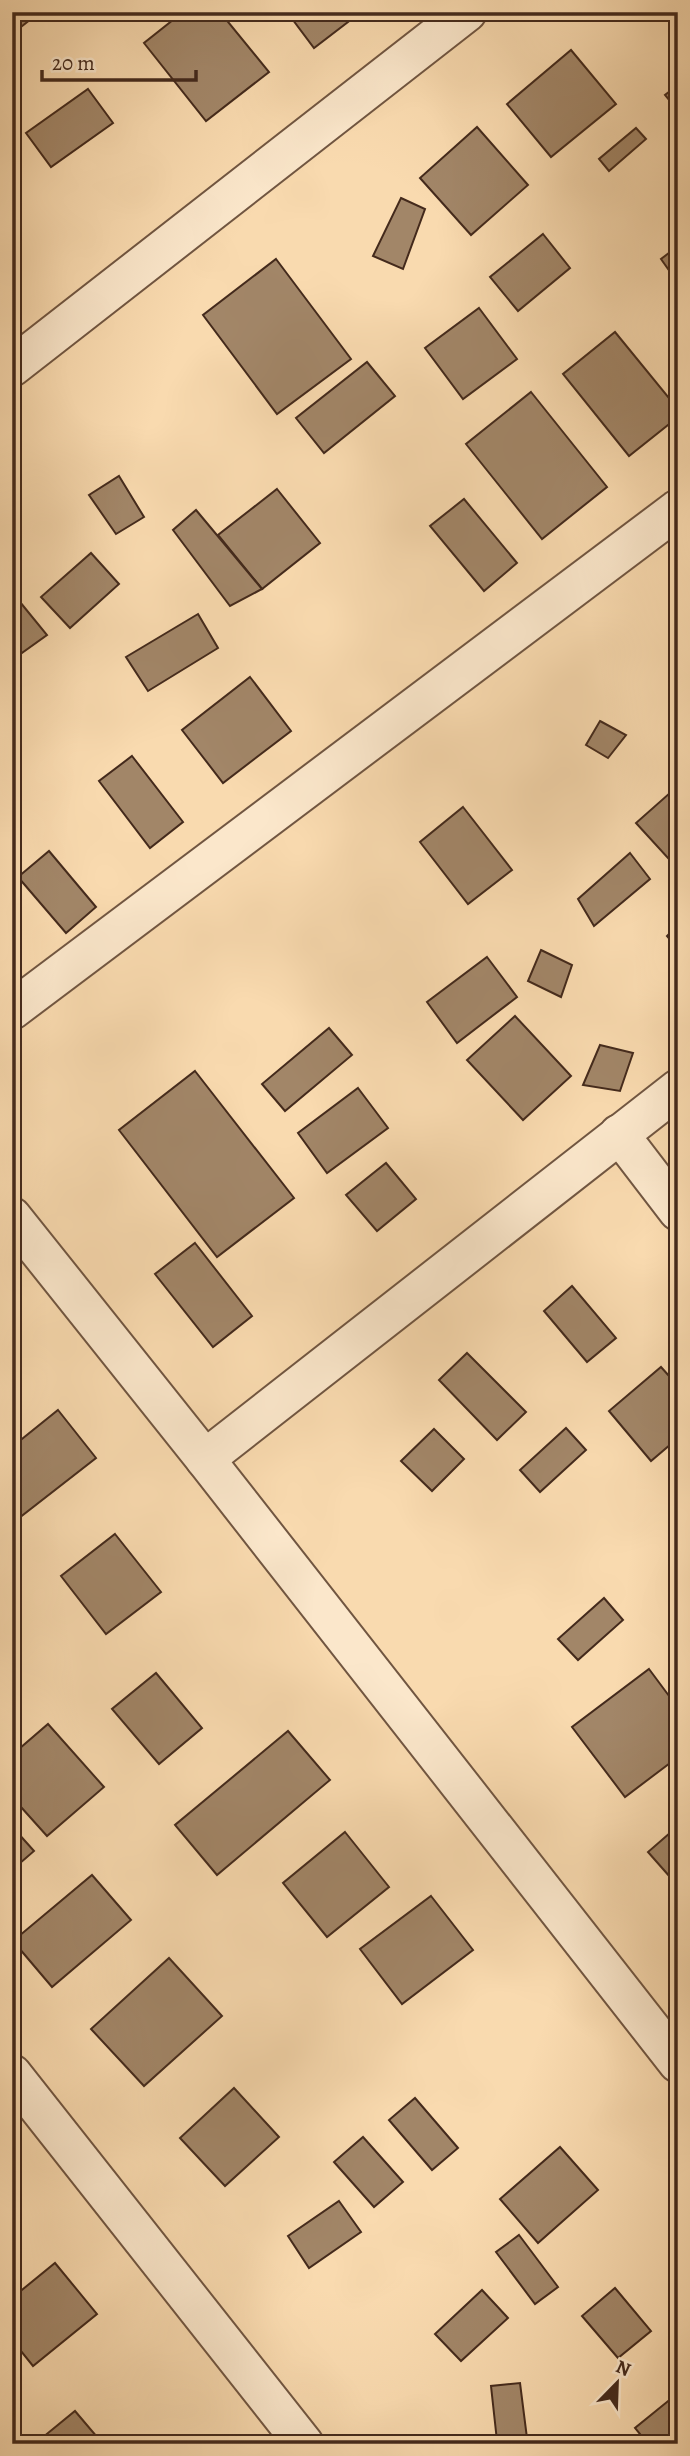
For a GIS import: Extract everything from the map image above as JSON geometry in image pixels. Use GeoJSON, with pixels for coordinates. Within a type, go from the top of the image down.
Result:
{"type":"FeatureCollection","features":[{"type":"Feature","properties":{"kind":"street"},"geometry":{"type":"LineString","coordinates":[[12,367],[467,12]]}},
{"type":"Feature","properties":{"kind":"street"},"geometry":{"type":"LineString","coordinates":[[12,1010],[678,509]]}},
{"type":"Feature","properties":{"kind":"street"},"geometry":{"type":"LineString","coordinates":[[205,1459],[678,1089]]}},
{"type":"Feature","properties":{"kind":"street"},"geometry":{"type":"LineString","coordinates":[[619,1134],[678,1211]]}},
{"type":"Feature","properties":{"kind":"street"},"geometry":{"type":"LineString","coordinates":[[12,1217],[678,2063]]}},
{"type":"Feature","properties":{"kind":"street"},"geometry":{"type":"LineString","coordinates":[[12,2074],[304,2444]]}},
{"type":"Feature","properties":{"kind":"building"},"geometry":{"type":"Polygon","coordinates":[[[12,12],[40,12],[12,34],[12,12]]]}},
{"type":"Feature","properties":{"kind":"building"},"geometry":{"type":"Polygon","coordinates":[[[183,12],[220,12],[269,72],[206,121],[144,43],[183,12]]]}},
{"type":"Feature","properties":{"kind":"building"},"geometry":{"type":"Polygon","coordinates":[[[287,12],[361,12],[314,48],[287,12]]]}},
{"type":"Feature","properties":{"kind":"building"},"geometry":{"type":"Polygon","coordinates":[[[571,50],[616,104],[551,157],[507,104],[571,50]]]}},
{"type":"Feature","properties":{"kind":"building"},"geometry":{"type":"Polygon","coordinates":[[[678,85],[678,111],[665,95],[678,85]]]}},
{"type":"Feature","properties":{"kind":"building"},"geometry":{"type":"Polygon","coordinates":[[[88,89],[113,123],[51,167],[26,133],[88,89]]]}},
{"type":"Feature","properties":{"kind":"building"},"geometry":{"type":"Polygon","coordinates":[[[477,127],[528,185],[471,235],[420,178],[477,127]]]}},
{"type":"Feature","properties":{"kind":"building"},"geometry":{"type":"Polygon","coordinates":[[[636,128],[646,139],[609,171],[599,159],[636,128]]]}},
{"type":"Feature","properties":{"kind":"building"},"geometry":{"type":"Polygon","coordinates":[[[401,198],[425,209],[403,269],[373,256],[401,198]]]}},
{"type":"Feature","properties":{"kind":"building"},"geometry":{"type":"Polygon","coordinates":[[[543,234],[570,268],[518,311],[490,277],[543,234]]]}},
{"type":"Feature","properties":{"kind":"building"},"geometry":{"type":"Polygon","coordinates":[[[678,246],[678,283],[661,259],[678,246]]]}},
{"type":"Feature","properties":{"kind":"building"},"geometry":{"type":"Polygon","coordinates":[[[276,259],[351,359],[277,414],[203,315],[276,259]]]}},
{"type":"Feature","properties":{"kind":"building"},"geometry":{"type":"Polygon","coordinates":[[[479,308],[517,359],[463,399],[425,348],[479,308]]]}},
{"type":"Feature","properties":{"kind":"building"},"geometry":{"type":"Polygon","coordinates":[[[615,332],[678,409],[678,417],[629,456],[563,374],[615,332]]]}},
{"type":"Feature","properties":{"kind":"building"},"geometry":{"type":"Polygon","coordinates":[[[367,362],[395,396],[324,453],[296,418],[367,362]]]}},
{"type":"Feature","properties":{"kind":"building"},"geometry":{"type":"Polygon","coordinates":[[[531,392],[607,487],[542,539],[466,444],[531,392]]]}},
{"type":"Feature","properties":{"kind":"building"},"geometry":{"type":"Polygon","coordinates":[[[119,476],[144,517],[116,534],[89,495],[119,476]]]}},
{"type":"Feature","properties":{"kind":"building"},"geometry":{"type":"Polygon","coordinates":[[[277,489],[320,543],[262,589],[218,535],[277,489]]]}},
{"type":"Feature","properties":{"kind":"building"},"geometry":{"type":"Polygon","coordinates":[[[464,499],[517,563],[484,591],[430,526],[464,499]]]}},
{"type":"Feature","properties":{"kind":"building"},"geometry":{"type":"Polygon","coordinates":[[[196,510],[262,589],[230,606],[173,530],[196,510]]]}},
{"type":"Feature","properties":{"kind":"building"},"geometry":{"type":"Polygon","coordinates":[[[91,553],[119,584],[70,628],[41,597],[91,553]]]}},
{"type":"Feature","properties":{"kind":"building"},"geometry":{"type":"Polygon","coordinates":[[[20,602],[47,635],[12,660],[12,607],[20,602]]]}},
{"type":"Feature","properties":{"kind":"building"},"geometry":{"type":"Polygon","coordinates":[[[198,614],[218,648],[148,691],[126,657],[198,614]]]}},
{"type":"Feature","properties":{"kind":"building"},"geometry":{"type":"Polygon","coordinates":[[[250,677],[291,731],[223,783],[182,730],[250,677]]]}},
{"type":"Feature","properties":{"kind":"building"},"geometry":{"type":"Polygon","coordinates":[[[600,721],[626,735],[608,758],[586,745],[600,721]]]}},
{"type":"Feature","properties":{"kind":"building"},"geometry":{"type":"Polygon","coordinates":[[[132,756],[183,822],[150,848],[99,781],[132,756]]]}},
{"type":"Feature","properties":{"kind":"building"},"geometry":{"type":"Polygon","coordinates":[[[671,792],[678,799],[678,869],[636,823],[671,792]]]}},
{"type":"Feature","properties":{"kind":"building"},"geometry":{"type":"Polygon","coordinates":[[[463,807],[512,870],[468,904],[420,842],[463,807]]]}},
{"type":"Feature","properties":{"kind":"building"},"geometry":{"type":"Polygon","coordinates":[[[49,851],[96,907],[66,933],[18,877],[49,851]]]}},
{"type":"Feature","properties":{"kind":"building"},"geometry":{"type":"Polygon","coordinates":[[[630,853],[650,879],[594,926],[578,899],[630,853]]]}},
{"type":"Feature","properties":{"kind":"building"},"geometry":{"type":"Polygon","coordinates":[[[678,925],[678,949],[667,936],[678,925]]]}},
{"type":"Feature","properties":{"kind":"building"},"geometry":{"type":"Polygon","coordinates":[[[541,950],[572,965],[561,997],[528,981],[541,950]]]}},
{"type":"Feature","properties":{"kind":"building"},"geometry":{"type":"Polygon","coordinates":[[[487,957],[517,997],[457,1043],[427,1002],[487,957]]]}},
{"type":"Feature","properties":{"kind":"building"},"geometry":{"type":"Polygon","coordinates":[[[515,1016],[571,1076],[523,1120],[467,1060],[515,1016]]]}},
{"type":"Feature","properties":{"kind":"building"},"geometry":{"type":"Polygon","coordinates":[[[329,1028],[352,1055],[285,1111],[262,1084],[329,1028]]]}},
{"type":"Feature","properties":{"kind":"building"},"geometry":{"type":"Polygon","coordinates":[[[600,1045],[633,1053],[620,1091],[583,1085],[600,1045]]]}},
{"type":"Feature","properties":{"kind":"building"},"geometry":{"type":"Polygon","coordinates":[[[195,1071],[294,1198],[217,1257],[119,1130],[195,1071]]]}},
{"type":"Feature","properties":{"kind":"building"},"geometry":{"type":"Polygon","coordinates":[[[358,1088],[388,1128],[327,1173],[298,1133],[358,1088]]]}},
{"type":"Feature","properties":{"kind":"building"},"geometry":{"type":"Polygon","coordinates":[[[386,1163],[416,1199],[377,1231],[346,1195],[386,1163]]]}},
{"type":"Feature","properties":{"kind":"building"},"geometry":{"type":"Polygon","coordinates":[[[195,1243],[252,1316],[213,1347],[155,1274],[195,1243]]]}},
{"type":"Feature","properties":{"kind":"building"},"geometry":{"type":"Polygon","coordinates":[[[572,1286],[616,1338],[587,1362],[544,1311],[572,1286]]]}},
{"type":"Feature","properties":{"kind":"building"},"geometry":{"type":"Polygon","coordinates":[[[467,1353],[526,1412],[497,1440],[439,1380],[467,1353]]]}},
{"type":"Feature","properties":{"kind":"building"},"geometry":{"type":"Polygon","coordinates":[[[661,1367],[678,1386],[678,1438],[651,1461],[609,1411],[661,1367]]]}},
{"type":"Feature","properties":{"kind":"building"},"geometry":{"type":"Polygon","coordinates":[[[58,1410],[96,1458],[19,1518],[12,1509],[12,1447],[58,1410]]]}},
{"type":"Feature","properties":{"kind":"building"},"geometry":{"type":"Polygon","coordinates":[[[566,1428],[586,1450],[540,1492],[520,1470],[566,1428]]]}},
{"type":"Feature","properties":{"kind":"building"},"geometry":{"type":"Polygon","coordinates":[[[434,1429],[464,1459],[432,1491],[401,1461],[434,1429]]]}},
{"type":"Feature","properties":{"kind":"building"},"geometry":{"type":"Polygon","coordinates":[[[115,1534],[161,1592],[106,1634],[61,1576],[115,1534]]]}},
{"type":"Feature","properties":{"kind":"building"},"geometry":{"type":"Polygon","coordinates":[[[604,1598],[623,1620],[578,1660],[558,1639],[604,1598]]]}},
{"type":"Feature","properties":{"kind":"building"},"geometry":{"type":"Polygon","coordinates":[[[649,1669],[678,1708],[678,1757],[625,1797],[572,1727],[649,1669]]]}},
{"type":"Feature","properties":{"kind":"building"},"geometry":{"type":"Polygon","coordinates":[[[156,1673],[202,1728],[159,1764],[112,1709],[156,1673]]]}},
{"type":"Feature","properties":{"kind":"building"},"geometry":{"type":"Polygon","coordinates":[[[48,1724],[104,1787],[47,1836],[12,1797],[12,1755],[48,1724]]]}},
{"type":"Feature","properties":{"kind":"building"},"geometry":{"type":"Polygon","coordinates":[[[288,1731],[330,1780],[217,1875],[175,1825],[288,1731]]]}},
{"type":"Feature","properties":{"kind":"building"},"geometry":{"type":"Polygon","coordinates":[[[678,1826],[678,1886],[648,1852],[678,1826]]]}},
{"type":"Feature","properties":{"kind":"building"},"geometry":{"type":"Polygon","coordinates":[[[17,1832],[34,1851],[12,1870],[12,1837],[17,1832]]]}},
{"type":"Feature","properties":{"kind":"building"},"geometry":{"type":"Polygon","coordinates":[[[345,1832],[389,1887],[327,1937],[283,1883],[345,1832]]]}},
{"type":"Feature","properties":{"kind":"building"},"geometry":{"type":"Polygon","coordinates":[[[92,1875],[131,1920],[52,1987],[13,1941],[92,1875]]]}},
{"type":"Feature","properties":{"kind":"building"},"geometry":{"type":"Polygon","coordinates":[[[431,1896],[473,1950],[402,2004],[360,1949],[431,1896]]]}},
{"type":"Feature","properties":{"kind":"building"},"geometry":{"type":"Polygon","coordinates":[[[169,1958],[222,2016],[144,2086],[91,2029],[169,1958]]]}},
{"type":"Feature","properties":{"kind":"building"},"geometry":{"type":"Polygon","coordinates":[[[234,2088],[279,2137],[225,2186],[180,2138],[234,2088]]]}},
{"type":"Feature","properties":{"kind":"building"},"geometry":{"type":"Polygon","coordinates":[[[415,2098],[458,2148],[432,2170],[389,2120],[415,2098]]]}},
{"type":"Feature","properties":{"kind":"building"},"geometry":{"type":"Polygon","coordinates":[[[363,2137],[403,2182],[374,2207],[334,2162],[363,2137]]]}},
{"type":"Feature","properties":{"kind":"building"},"geometry":{"type":"Polygon","coordinates":[[[560,2147],[598,2190],[538,2243],[500,2199],[560,2147]]]}},
{"type":"Feature","properties":{"kind":"building"},"geometry":{"type":"Polygon","coordinates":[[[339,2201],[361,2232],[309,2268],[288,2236],[339,2201]]]}},
{"type":"Feature","properties":{"kind":"building"},"geometry":{"type":"Polygon","coordinates":[[[519,2235],[558,2287],[535,2304],[496,2252],[519,2235]]]}},
{"type":"Feature","properties":{"kind":"building"},"geometry":{"type":"Polygon","coordinates":[[[55,2263],[97,2314],[33,2366],[12,2340],[12,2298],[55,2263]]]}},
{"type":"Feature","properties":{"kind":"building"},"geometry":{"type":"Polygon","coordinates":[[[615,2288],[651,2331],[618,2358],[582,2316],[615,2288]]]}},
{"type":"Feature","properties":{"kind":"building"},"geometry":{"type":"Polygon","coordinates":[[[482,2290],[508,2318],[461,2361],[435,2334],[482,2290]]]}},
{"type":"Feature","properties":{"kind":"building"},"geometry":{"type":"Polygon","coordinates":[[[520,2383],[527,2438],[497,2441],[491,2386],[520,2383]]]}},
{"type":"Feature","properties":{"kind":"building"},"geometry":{"type":"Polygon","coordinates":[[[678,2393],[678,2444],[648,2444],[635,2428],[678,2393]]]}},
{"type":"Feature","properties":{"kind":"building"},"geometry":{"type":"Polygon","coordinates":[[[75,2411],[103,2444],[37,2442],[75,2411]]]}}]}
